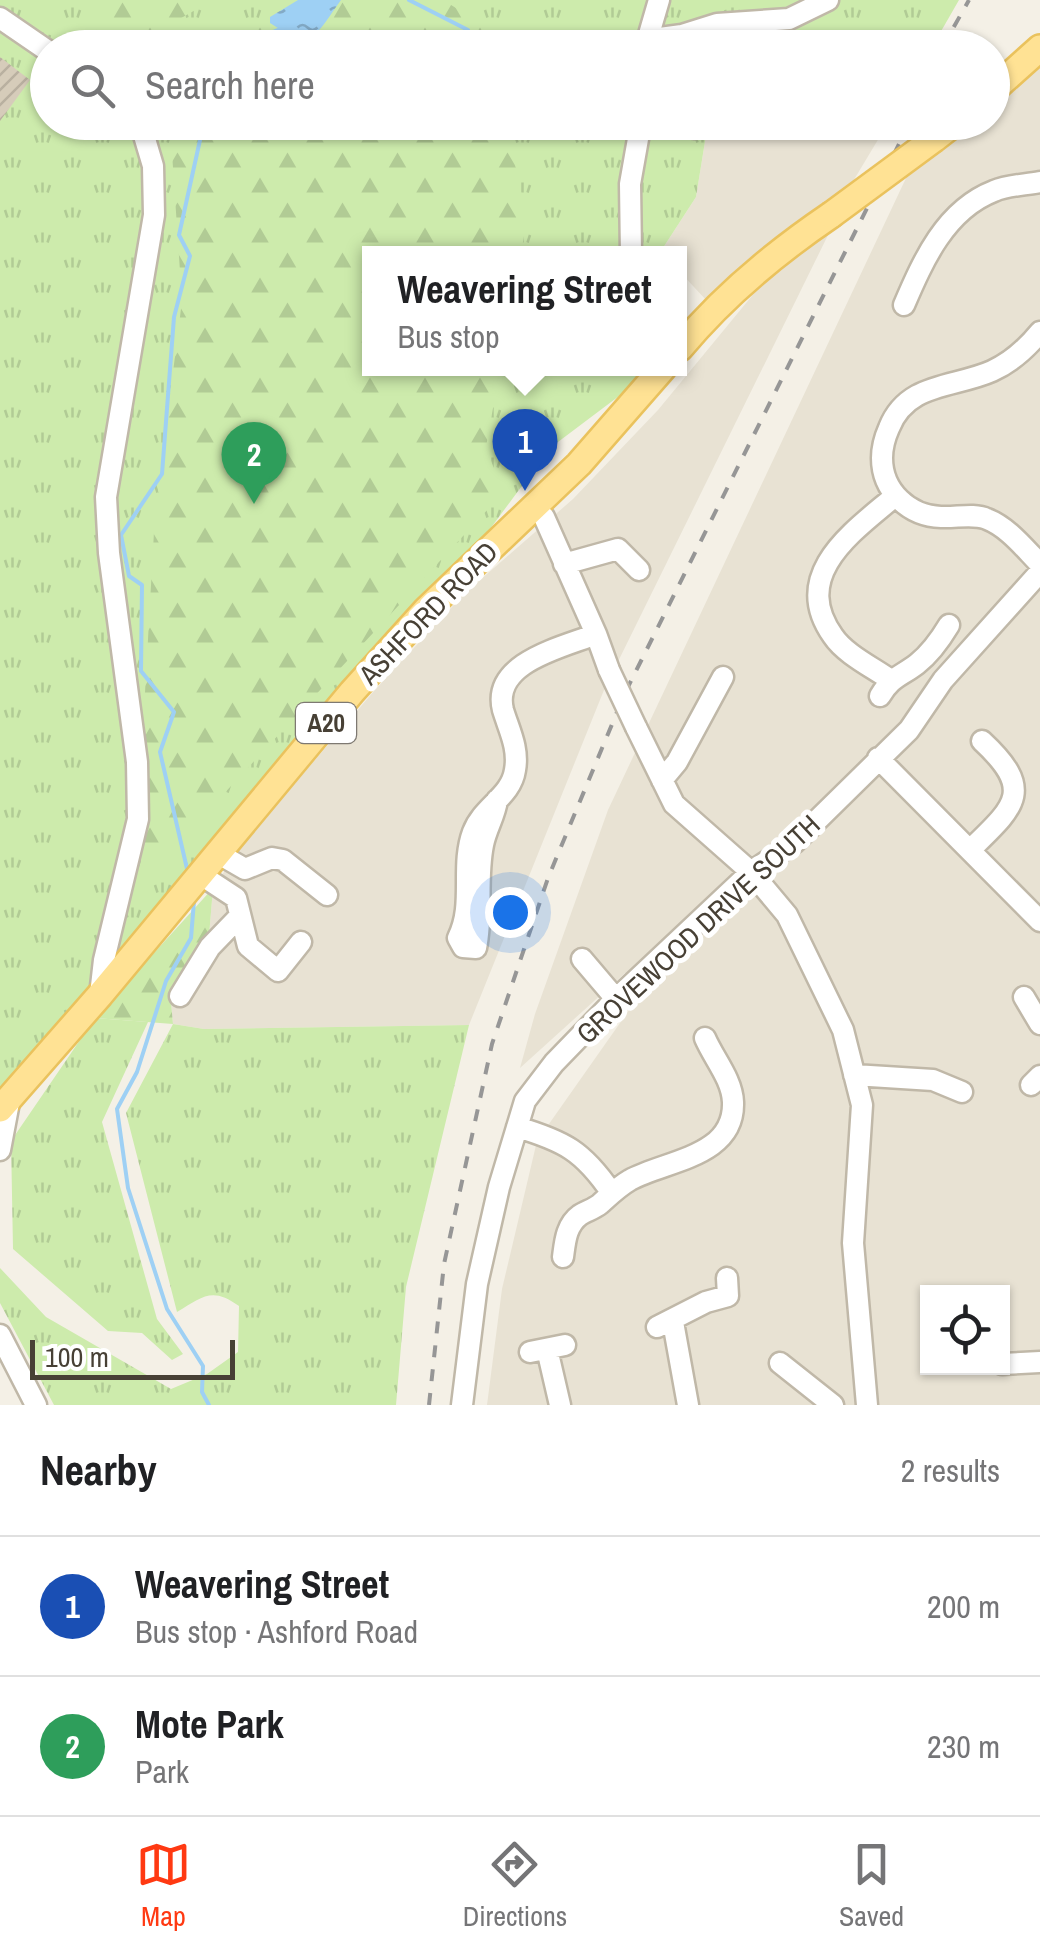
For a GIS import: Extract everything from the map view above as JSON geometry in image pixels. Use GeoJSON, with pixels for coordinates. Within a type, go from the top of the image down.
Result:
{"type":"FeatureCollection","features":[{"type":"Feature","properties":{"kind":"main road"},"geometry":{"type":"LineString","coordinates":[[1010,76],[1040,48]]}},
{"type":"Feature","properties":{"kind":"main road"},"geometry":{"type":"LineString","coordinates":[[689,321],[933,140]]}},
{"type":"Feature","properties":{"kind":"main road","name":"ASHFORD ROAD"},"geometry":{"type":"LineString","coordinates":[[5,1103],[413,623],[579,464],[656,376]]}},
{"type":"Feature","properties":{"kind":"street"},"geometry":{"type":"LineString","coordinates":[[649,30],[659,0]]}},
{"type":"Feature","properties":{"kind":"street"},"geometry":{"type":"LineString","coordinates":[[698,30],[717,24],[789,18],[828,0]]}},
{"type":"Feature","properties":{"kind":"street"},"geometry":{"type":"LineString","coordinates":[[0,18],[30,39]]}},
{"type":"Feature","properties":{"kind":"street"},"geometry":{"type":"LineString","coordinates":[[100,995],[104,960],[138,819],[138,762],[109,552],[106,497],[154,216],[153,166],[145,140]]}},
{"type":"Feature","properties":{"kind":"street"},"geometry":{"type":"LineString","coordinates":[[631,246],[630,184],[638,140]]}},
{"type":"Feature","properties":{"kind":"street"},"geometry":{"type":"LineString","coordinates":[[904,305],[940,234],[970,206],[992,191],[1040,182]]}},
{"type":"Feature","properties":{"kind":"street"},"geometry":{"type":"LineString","coordinates":[[1040,332],[1027,348],[990,372],[928,388],[903,404],[892,420],[882,457],[885,478],[895,496],[924,515],[984,516],[1040,564]]}},
{"type":"Feature","properties":{"kind":"street"},"geometry":{"type":"LineString","coordinates":[[895,496],[835,548],[823,568],[819,591],[823,615],[833,638],[890,683],[937,645],[950,625]]}},
{"type":"Feature","properties":{"kind":"street"},"geometry":{"type":"LineString","coordinates":[[544,516],[608,670],[674,804],[752,872],[792,924],[843,1030],[862,1106],[853,1243],[868,1405]]}},
{"type":"Feature","properties":{"kind":"street"},"geometry":{"type":"LineString","coordinates":[[564,564],[618,549],[638,570]]}},
{"type":"Feature","properties":{"kind":"street","name":"GROVEWOOD DRIVE SOUTH"},"geometry":{"type":"LineString","coordinates":[[462,1405],[477,1284],[525,1101],[554,1062],[616,999],[752,872],[794,843],[909,730],[943,680],[1040,572]]}},
{"type":"Feature","properties":{"kind":"street"},"geometry":{"type":"LineString","coordinates":[[497,800],[483,842],[476,948],[463,947],[458,938],[466,922],[467,858],[473,832],[484,810],[508,791],[516,764],[516,748],[502,705],[508,679],[537,657],[596,634]]}},
{"type":"Feature","properties":{"kind":"street"},"geometry":{"type":"LineString","coordinates":[[662,780],[677,762],[723,677]]}},
{"type":"Feature","properties":{"kind":"street"},"geometry":{"type":"LineString","coordinates":[[970,850],[1010,808],[1014,795],[1003,750],[982,741]]}},
{"type":"Feature","properties":{"kind":"street"},"geometry":{"type":"LineString","coordinates":[[878,758],[1040,920]]}},
{"type":"Feature","properties":{"kind":"street"},"geometry":{"type":"LineString","coordinates":[[219,854],[245,869],[272,858],[283,860],[328,895]]}},
{"type":"Feature","properties":{"kind":"street"},"geometry":{"type":"LineString","coordinates":[[201,876],[236,898],[248,946],[278,971],[301,942]]}},
{"type":"Feature","properties":{"kind":"street"},"geometry":{"type":"LineString","coordinates":[[180,996],[210,947],[238,918]]}},
{"type":"Feature","properties":{"kind":"street"},"geometry":{"type":"LineString","coordinates":[[582,959],[616,999]]}},
{"type":"Feature","properties":{"kind":"street"},"geometry":{"type":"LineString","coordinates":[[1024,997],[1040,1024]]}},
{"type":"Feature","properties":{"kind":"street"},"geometry":{"type":"LineString","coordinates":[[564,1257],[572,1223],[631,1179],[711,1148],[726,1133],[734,1106],[731,1088],[704,1049]]}},
{"type":"Feature","properties":{"kind":"street"},"geometry":{"type":"LineString","coordinates":[[854,1075],[933,1080],[962,1092]]}},
{"type":"Feature","properties":{"kind":"street"},"geometry":{"type":"LineString","coordinates":[[0,1150],[5,1103]]}},
{"type":"Feature","properties":{"kind":"street"},"geometry":{"type":"LineString","coordinates":[[517,1127],[555,1138],[579,1152],[605,1199]]}},
{"type":"Feature","properties":{"kind":"street"},"geometry":{"type":"LineString","coordinates":[[688,1405],[665,1325],[706,1302],[728,1296],[727,1278]]}},
{"type":"Feature","properties":{"kind":"street"},"geometry":{"type":"LineString","coordinates":[[0,1336],[36,1405]]}},
{"type":"Feature","properties":{"kind":"street"},"geometry":{"type":"LineString","coordinates":[[547,1349],[560,1405]]}},
{"type":"Feature","properties":{"kind":"street"},"geometry":{"type":"LineString","coordinates":[[1010,1364],[1040,1362]]}},
{"type":"Feature","properties":{"kind":"street"},"geometry":{"type":"LineString","coordinates":[[780,1364],[833,1405]]}},
{"type":"Feature","properties":{"kind":"shaded area"},"geometry":{"type":"Polygon","coordinates":[[[1040,57],[1040,1405],[487,1405],[502,1289],[537,1141],[639,996],[625,973],[520,1068],[535,1014],[608,810],[907,176],[947,140],[1010,140],[1010,84],[1040,57]]]}},
{"type":"Feature","properties":{"kind":"shaded area"},"geometry":{"type":"Polygon","coordinates":[[[705,140],[878,140],[852,183],[707,301],[687,280],[687,246],[664,246],[696,197],[705,140]]]}},
{"type":"Feature","properties":{"kind":"shaded area"},"geometry":{"type":"Polygon","coordinates":[[[832,227],[604,690],[469,1025],[204,1029],[173,1024],[171,1002],[209,936],[213,888],[244,843],[374,691],[464,594],[573,499],[658,410],[765,280],[832,227]]]}},
{"type":"Feature","properties":{"kind":"green space"},"geometry":{"type":"Polygon","coordinates":[[[0,0],[959,0],[942,30],[30,30],[30,140],[705,140],[696,197],[664,246],[362,246],[362,376],[643,378],[550,448],[467,560],[227,822],[110,973],[0,1094],[0,0]]]}},
{"type":"Feature","properties":{"kind":"green space"},"geometry":{"type":"Polygon","coordinates":[[[95,0],[213,0],[160,30],[97,30],[95,0]]]}},
{"type":"Feature","properties":{"kind":"green space"},"geometry":{"type":"Polygon","coordinates":[[[307,0],[443,0],[486,30],[251,30],[307,0]]]}},
{"type":"Feature","properties":{"kind":"green space"},"geometry":{"type":"Polygon","coordinates":[[[171,140],[510,140],[527,219],[522,246],[362,246],[362,376],[499,376],[486,447],[503,493],[141,883],[141,764],[155,514],[182,301],[171,140]]]}},
{"type":"Feature","properties":{"kind":"green space"},"geometry":{"type":"Polygon","coordinates":[[[213,888],[209,936],[171,1002],[173,1024],[95,1018],[213,888]]]}},
{"type":"Feature","properties":{"kind":"green space"},"geometry":{"type":"Polygon","coordinates":[[[95,1018],[148,1022],[102,1122],[157,1319],[183,1354],[172,1360],[142,1333],[108,1331],[13,1249],[11,1141],[95,1018]]]}},
{"type":"Feature","properties":{"kind":"green space"},"geometry":{"type":"Polygon","coordinates":[[[173,1024],[204,1029],[469,1025],[406,1287],[396,1405],[54,1405],[0,1303],[0,1268],[46,1317],[171,1389],[207,1374],[238,1352],[239,1306],[230,1300],[207,1296],[177,1312],[126,1113],[173,1024]]]}},
{"type":"Feature","properties":{"kind":"water"},"geometry":{"type":"Polygon","coordinates":[[[298,0],[341,0],[319,30],[281,30],[270,23],[270,17],[298,0]]]}},
{"type":"Feature","properties":{"kind":"building"},"geometry":{"type":"Polygon","coordinates":[[[0,57],[30,80],[0,121],[0,57]]]}},
{"type":"Feature","properties":{"kind":"waterway"},"geometry":{"type":"LineString","coordinates":[[409,0],[468,30]]}},
{"type":"Feature","properties":{"kind":"waterway"},"geometry":{"type":"LineString","coordinates":[[278,30],[285,27]]}},
{"type":"Feature","properties":{"kind":"waterway"},"geometry":{"type":"LineString","coordinates":[[188,873],[160,752],[174,712],[141,671],[142,585],[129,576],[121,535],[162,474],[174,317],[190,256],[179,235],[200,140]]}},
{"type":"Feature","properties":{"kind":"waterway"},"geometry":{"type":"LineString","coordinates":[[194,901],[191,938],[166,981],[137,1072],[117,1109],[128,1188],[167,1309],[203,1366],[202,1392],[209,1405]]}},
{"type":"Feature","properties":{"kind":"railway"},"geometry":{"type":"LineString","coordinates":[[952,30],[969,0]]}},
{"type":"Feature","properties":{"kind":"railway"},"geometry":{"type":"LineString","coordinates":[[429,1405],[444,1264],[492,1044],[548,878],[625,693],[901,140]]}},
{"type":"Feature","properties":{"kind":"place","name":"Weavering Street"},"geometry":{"type":"Point","coordinates":[525,491]}},
{"type":"Feature","properties":{"kind":"place","name":"Mote Park"},"geometry":{"type":"Point","coordinates":[254,504]}}]}
